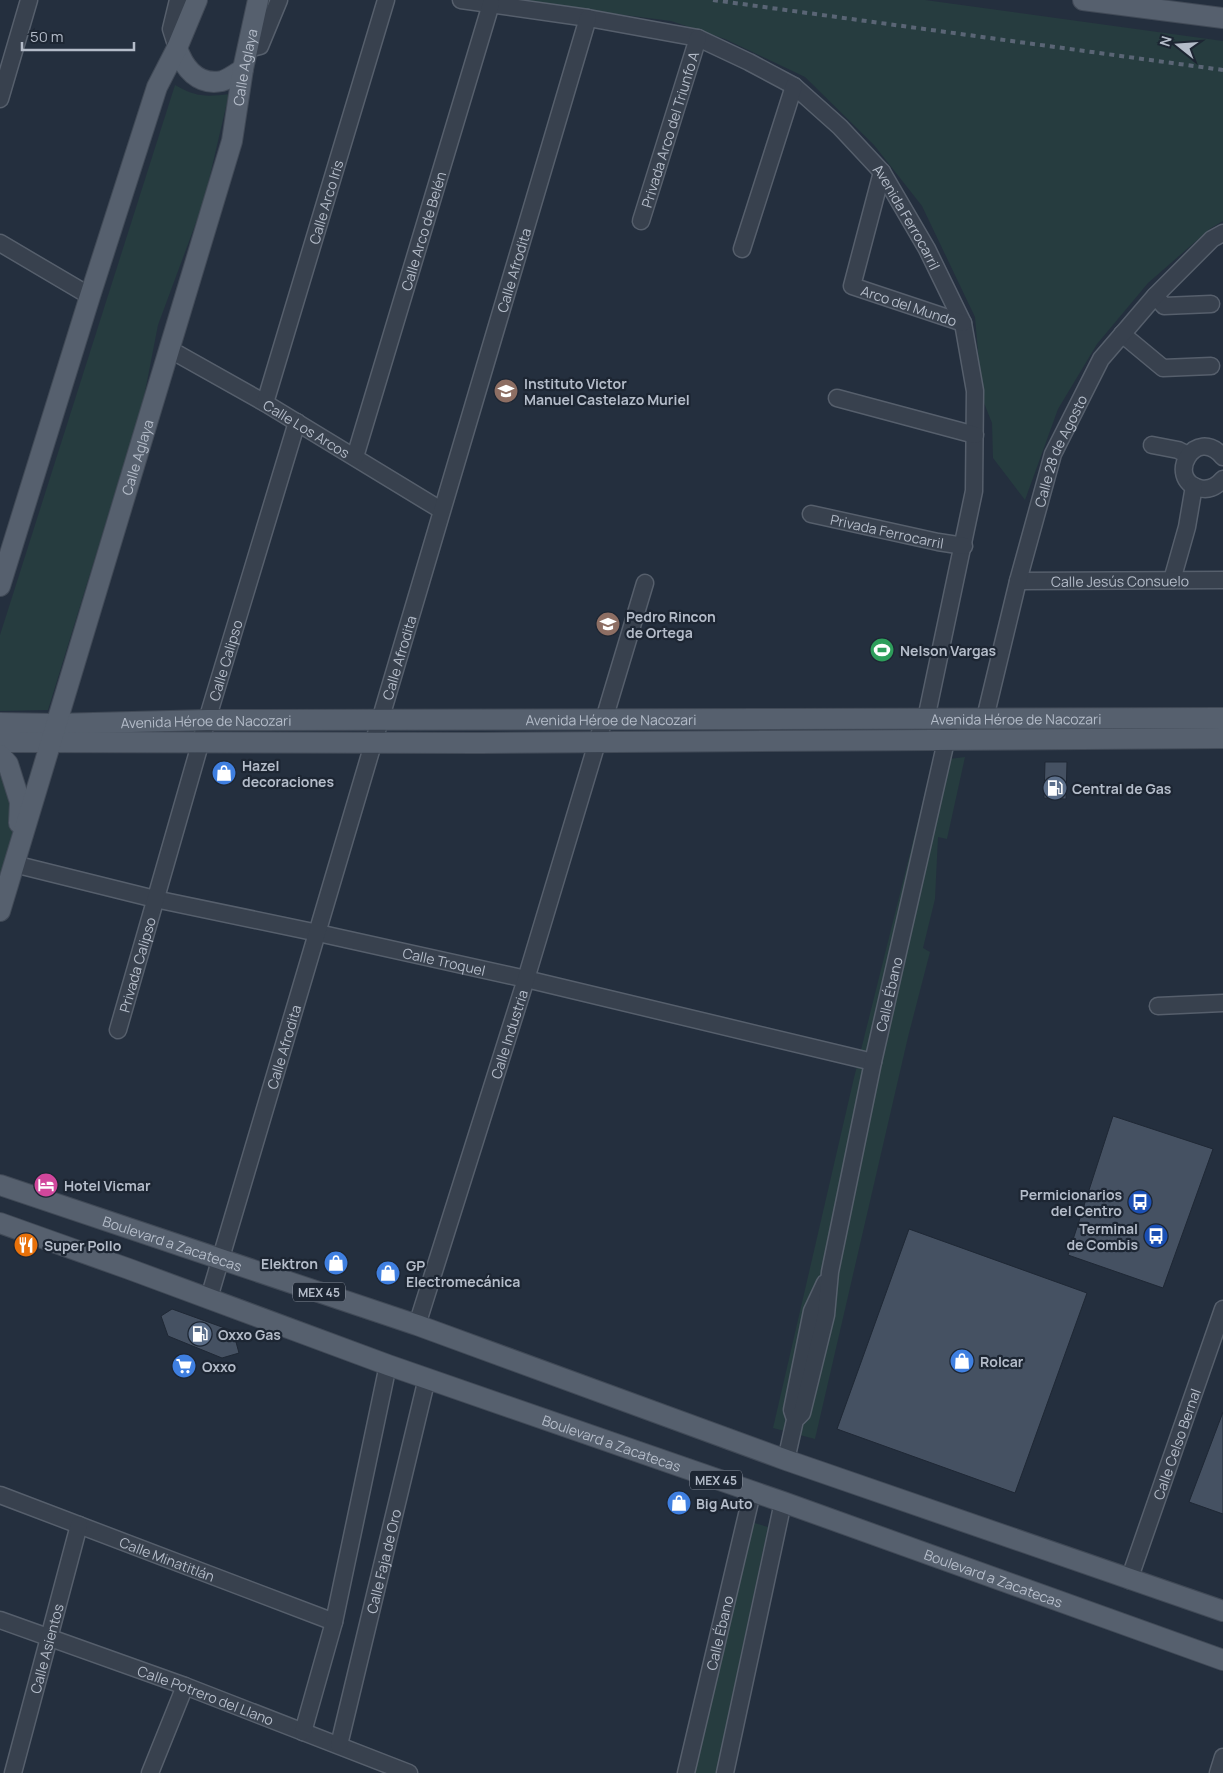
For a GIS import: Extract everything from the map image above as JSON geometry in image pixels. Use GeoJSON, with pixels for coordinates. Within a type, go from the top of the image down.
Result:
{"type":"FeatureCollection","features":[{"type":"Feature","properties":{"kind":"main road"},"geometry":{"type":"LineString","coordinates":[[0,586],[157,88],[177,48],[197,0]]}},
{"type":"Feature","properties":{"kind":"main road"},"geometry":{"type":"LineString","coordinates":[[1083,0],[1156,5],[1223,18]]}},
{"type":"Feature","properties":{"kind":"main road","name":"Calle Aglaya"},"geometry":{"type":"LineString","coordinates":[[0,911],[232,141],[253,4]]}},
{"type":"Feature","properties":{"kind":"main road"},"geometry":{"type":"LineString","coordinates":[[177,48],[182,62],[192,74],[206,81],[223,81],[243,69]]}},
{"type":"Feature","properties":{"kind":"main road","name":"Avenida Héroe de Nacozari"},"geometry":{"type":"LineString","coordinates":[[0,742],[53,733],[207,720],[1223,718]]}},
{"type":"Feature","properties":{"kind":"main road","name":"Avenida Héroe de Nacozari"},"geometry":{"type":"LineString","coordinates":[[0,723],[53,733],[202,742],[597,742],[1223,738]]}},
{"type":"Feature","properties":{"kind":"main road"},"geometry":{"type":"LineString","coordinates":[[0,754],[8,764],[20,802],[16,857]]}},
{"type":"Feature","properties":{"kind":"main road","name":"Boulevard a Zacatecas"},"geometry":{"type":"LineString","coordinates":[[0,1185],[417,1325],[786,1460],[1223,1611]]}},
{"type":"Feature","properties":{"kind":"main road","name":"Boulevard a Zacatecas"},"geometry":{"type":"LineString","coordinates":[[0,1224],[130,1269],[388,1365],[752,1493],[783,1502],[1223,1660]]}},
{"type":"Feature","properties":{"kind":"street"},"geometry":{"type":"LineString","coordinates":[[0,99],[29,0]]}},
{"type":"Feature","properties":{"kind":"street"},"geometry":{"type":"LineString","coordinates":[[177,48],[171,29],[178,0]]}},
{"type":"Feature","properties":{"kind":"street"},"geometry":{"type":"LineString","coordinates":[[247,49],[260,46],[279,0]]}},
{"type":"Feature","properties":{"kind":"street","name":"Calle Arco Iris"},"geometry":{"type":"LineString","coordinates":[[265,403],[386,0]]}},
{"type":"Feature","properties":{"kind":"street","name":"Avenida Ferrocarril"},"geometry":{"type":"LineString","coordinates":[[461,0],[588,18],[698,38],[794,86],[840,127],[882,172],[927,249],[963,323],[975,391],[974,491],[964,546],[926,718]]}},
{"type":"Feature","properties":{"kind":"street","name":"Calle Arco de Belén"},"geometry":{"type":"LineString","coordinates":[[355,457],[491,4]]}},
{"type":"Feature","properties":{"kind":"street","name":"Calle Afrodita"},"geometry":{"type":"LineString","coordinates":[[209,1298],[588,18]]}},
{"type":"Feature","properties":{"kind":"street","name":"Privada Arco del Triunfo A"},"geometry":{"type":"LineString","coordinates":[[641,221],[698,38]]}},
{"type":"Feature","properties":{"kind":"street"},"geometry":{"type":"LineString","coordinates":[[742,249],[794,86]]}},
{"type":"Feature","properties":{"kind":"street","name":"Arco del Mundo"},"geometry":{"type":"LineString","coordinates":[[882,172],[852,286],[963,323]]}},
{"type":"Feature","properties":{"kind":"street","name":"Calle 28 de Agosto"},"geometry":{"type":"LineString","coordinates":[[985,718],[1018,581],[1053,454],[1101,358],[1155,296],[1212,239],[1223,233]]}},
{"type":"Feature","properties":{"kind":"street"},"geometry":{"type":"LineString","coordinates":[[0,243],[90,296]]}},
{"type":"Feature","properties":{"kind":"street"},"geometry":{"type":"LineString","coordinates":[[1155,296],[1164,306],[1211,304]]}},
{"type":"Feature","properties":{"kind":"street"},"geometry":{"type":"LineString","coordinates":[[1122,334],[1163,368],[1211,366]]}},
{"type":"Feature","properties":{"kind":"street","name":"Calle Los Arcos"},"geometry":{"type":"LineString","coordinates":[[170,349],[297,422],[441,510]]}},
{"type":"Feature","properties":{"kind":"street"},"geometry":{"type":"LineString","coordinates":[[837,398],[976,435]]}},
{"type":"Feature","properties":{"kind":"street","name":"Calle Calipso"},"geometry":{"type":"LineString","coordinates":[[155,899],[297,422]]}},
{"type":"Feature","properties":{"kind":"street"},"geometry":{"type":"LineString","coordinates":[[1152,445],[1178,450],[1188,455]]}},
{"type":"Feature","properties":{"kind":"street"},"geometry":{"type":"LineString","coordinates":[[1219,451],[1199,448],[1188,455],[1184,468],[1187,480],[1194,486],[1205,490],[1212,488],[1223,479]]}},
{"type":"Feature","properties":{"kind":"street"},"geometry":{"type":"LineString","coordinates":[[1174,574],[1187,527],[1194,486]]}},
{"type":"Feature","properties":{"kind":"street","name":"Privada Ferrocarril"},"geometry":{"type":"LineString","coordinates":[[811,514],[964,546]]}},
{"type":"Feature","properties":{"kind":"street","name":"Calle Jesús Consuelo"},"geometry":{"type":"LineString","coordinates":[[1018,581],[1174,574],[1223,580]]}},
{"type":"Feature","properties":{"kind":"street","name":"Calle Industria"},"geometry":{"type":"LineString","coordinates":[[417,1325],[526,979],[603,719],[646,583]]}},
{"type":"Feature","properties":{"kind":"street","name":"Calle Ébano"},"geometry":{"type":"LineString","coordinates":[[786,1460],[795,1420],[792,1410],[812,1311],[830,1272],[873,1062],[951,718]]}},
{"type":"Feature","properties":{"kind":"street","name":"Calle Troquel"},"geometry":{"type":"LineString","coordinates":[[16,857],[155,899],[526,979],[873,1062]]}},
{"type":"Feature","properties":{"kind":"street","name":"Privada Calipso"},"geometry":{"type":"LineString","coordinates":[[118,1030],[155,899]]}},
{"type":"Feature","properties":{"kind":"street"},"geometry":{"type":"LineString","coordinates":[[1158,1006],[1223,1004]]}},
{"type":"Feature","properties":{"kind":"street","name":"Calle Celso Bernal"},"geometry":{"type":"LineString","coordinates":[[1129,1580],[1223,1309]]}},
{"type":"Feature","properties":{"kind":"street"},"geometry":{"type":"LineString","coordinates":[[303,1732],[334,1622],[388,1365]]}},
{"type":"Feature","properties":{"kind":"street","name":"Calle Faja de Oro"},"geometry":{"type":"LineString","coordinates":[[339,1745],[427,1378]]}},
{"type":"Feature","properties":{"kind":"street","name":"Calle Ébano"},"geometry":{"type":"LineString","coordinates":[[686,1773],[752,1493]]}},
{"type":"Feature","properties":{"kind":"street","name":"Calle Minatitlán"},"geometry":{"type":"LineString","coordinates":[[0,1495],[334,1622]]}},
{"type":"Feature","properties":{"kind":"street"},"geometry":{"type":"LineString","coordinates":[[725,1773],[783,1502]]}},
{"type":"Feature","properties":{"kind":"street","name":"Calle Asientos"},"geometry":{"type":"LineString","coordinates":[[13,1773],[79,1525]]}},
{"type":"Feature","properties":{"kind":"street","name":"Calle Potrero del Llano"},"geometry":{"type":"LineString","coordinates":[[0,1620],[185,1686],[409,1773]]}},
{"type":"Feature","properties":{"kind":"street"},"geometry":{"type":"LineString","coordinates":[[150,1773],[185,1686]]}},
{"type":"Feature","properties":{"kind":"street"},"geometry":{"type":"LineString","coordinates":[[1218,1773],[1223,1757]]}},
{"type":"Feature","properties":{"kind":"green space"},"geometry":{"type":"Polygon","coordinates":[[[506,0],[925,0],[1223,41],[1223,221],[1211,228],[1148,283],[1097,344],[1058,409],[1025,500],[993,458],[992,423],[982,398],[975,317],[922,206],[874,145],[805,77],[725,39],[671,21],[506,0]]]}},
{"type":"Feature","properties":{"kind":"green space"},"geometry":{"type":"Polygon","coordinates":[[[175,85],[189,92],[201,95],[229,94],[204,201],[158,325],[143,402],[48,710],[0,711],[0,635],[175,85]]]}},
{"type":"Feature","properties":{"kind":"green space"},"geometry":{"type":"Polygon","coordinates":[[[965,757],[947,839],[938,837],[935,899],[923,948],[930,952],[908,1037],[815,1439],[773,1428],[853,1082],[933,761],[965,757]]]}},
{"type":"Feature","properties":{"kind":"green space"},"geometry":{"type":"Polygon","coordinates":[[[0,776],[10,801],[13,844],[11,857],[0,889],[0,776]]]}},
{"type":"Feature","properties":{"kind":"green space"},"geometry":{"type":"Polygon","coordinates":[[[751,1522],[768,1527],[716,1773],[691,1773],[751,1522]]]}},
{"type":"Feature","properties":{"kind":"building","name":"Central de Gas"},"geometry":{"type":"Polygon","coordinates":[[[1045,762],[1067,762],[1066,799],[1044,798],[1045,762]]]}},
{"type":"Feature","properties":{"kind":"building","name":"Permicionarios del Centro"},"geometry":{"type":"Polygon","coordinates":[[[1113,1116],[1213,1149],[1163,1288],[1068,1255],[1113,1116]]]}},
{"type":"Feature","properties":{"kind":"building","name":"Rolcar"},"geometry":{"type":"Polygon","coordinates":[[[909,1229],[1087,1293],[1015,1493],[837,1429],[909,1229]]]}},
{"type":"Feature","properties":{"kind":"building","name":"Oxxo Gas"},"geometry":{"type":"Polygon","coordinates":[[[172,1309],[233,1331],[239,1353],[222,1358],[168,1336],[161,1316],[172,1309]]]}},
{"type":"Feature","properties":{"kind":"building"},"geometry":{"type":"Polygon","coordinates":[[[1223,1412],[1223,1514],[1189,1502],[1223,1412]]]}},
{"type":"Feature","properties":{"kind":"railway"},"geometry":{"type":"LineString","coordinates":[[713,0],[1223,70]]}},
{"type":"Feature","properties":{"kind":"place","name":"Instituto Victor Manuel Castelazo Muriel"},"geometry":{"type":"Point","coordinates":[506,391]}},
{"type":"Feature","properties":{"kind":"place","name":"Pedro Rincon de Ortega"},"geometry":{"type":"Point","coordinates":[608,624]}},
{"type":"Feature","properties":{"kind":"place","name":"Nelson Vargas"},"geometry":{"type":"Point","coordinates":[882,650]}},
{"type":"Feature","properties":{"kind":"place","name":"Hazel decoraciones"},"geometry":{"type":"Point","coordinates":[224,773]}},
{"type":"Feature","properties":{"kind":"place","name":"Central de Gas"},"geometry":{"type":"Point","coordinates":[1055,788]}},
{"type":"Feature","properties":{"kind":"place","name":"Hotel Vicmar"},"geometry":{"type":"Point","coordinates":[46,1185]}},
{"type":"Feature","properties":{"kind":"place","name":"Permicionarios del Centro"},"geometry":{"type":"Point","coordinates":[1140,1202]}},
{"type":"Feature","properties":{"kind":"place","name":"Terminal de Combis"},"geometry":{"type":"Point","coordinates":[1156,1236]}},
{"type":"Feature","properties":{"kind":"place","name":"Super Pollo"},"geometry":{"type":"Point","coordinates":[26,1245]}},
{"type":"Feature","properties":{"kind":"place","name":"Elektron"},"geometry":{"type":"Point","coordinates":[336,1263]}},
{"type":"Feature","properties":{"kind":"place","name":"GP Electromecánica"},"geometry":{"type":"Point","coordinates":[388,1273]}},
{"type":"Feature","properties":{"kind":"place","name":"Oxxo Gas"},"geometry":{"type":"Point","coordinates":[200,1334]}},
{"type":"Feature","properties":{"kind":"place","name":"Rolcar"},"geometry":{"type":"Point","coordinates":[962,1361]}},
{"type":"Feature","properties":{"kind":"place","name":"Oxxo"},"geometry":{"type":"Point","coordinates":[184,1366]}},
{"type":"Feature","properties":{"kind":"place","name":"Big Auto"},"geometry":{"type":"Point","coordinates":[679,1503]}}]}
